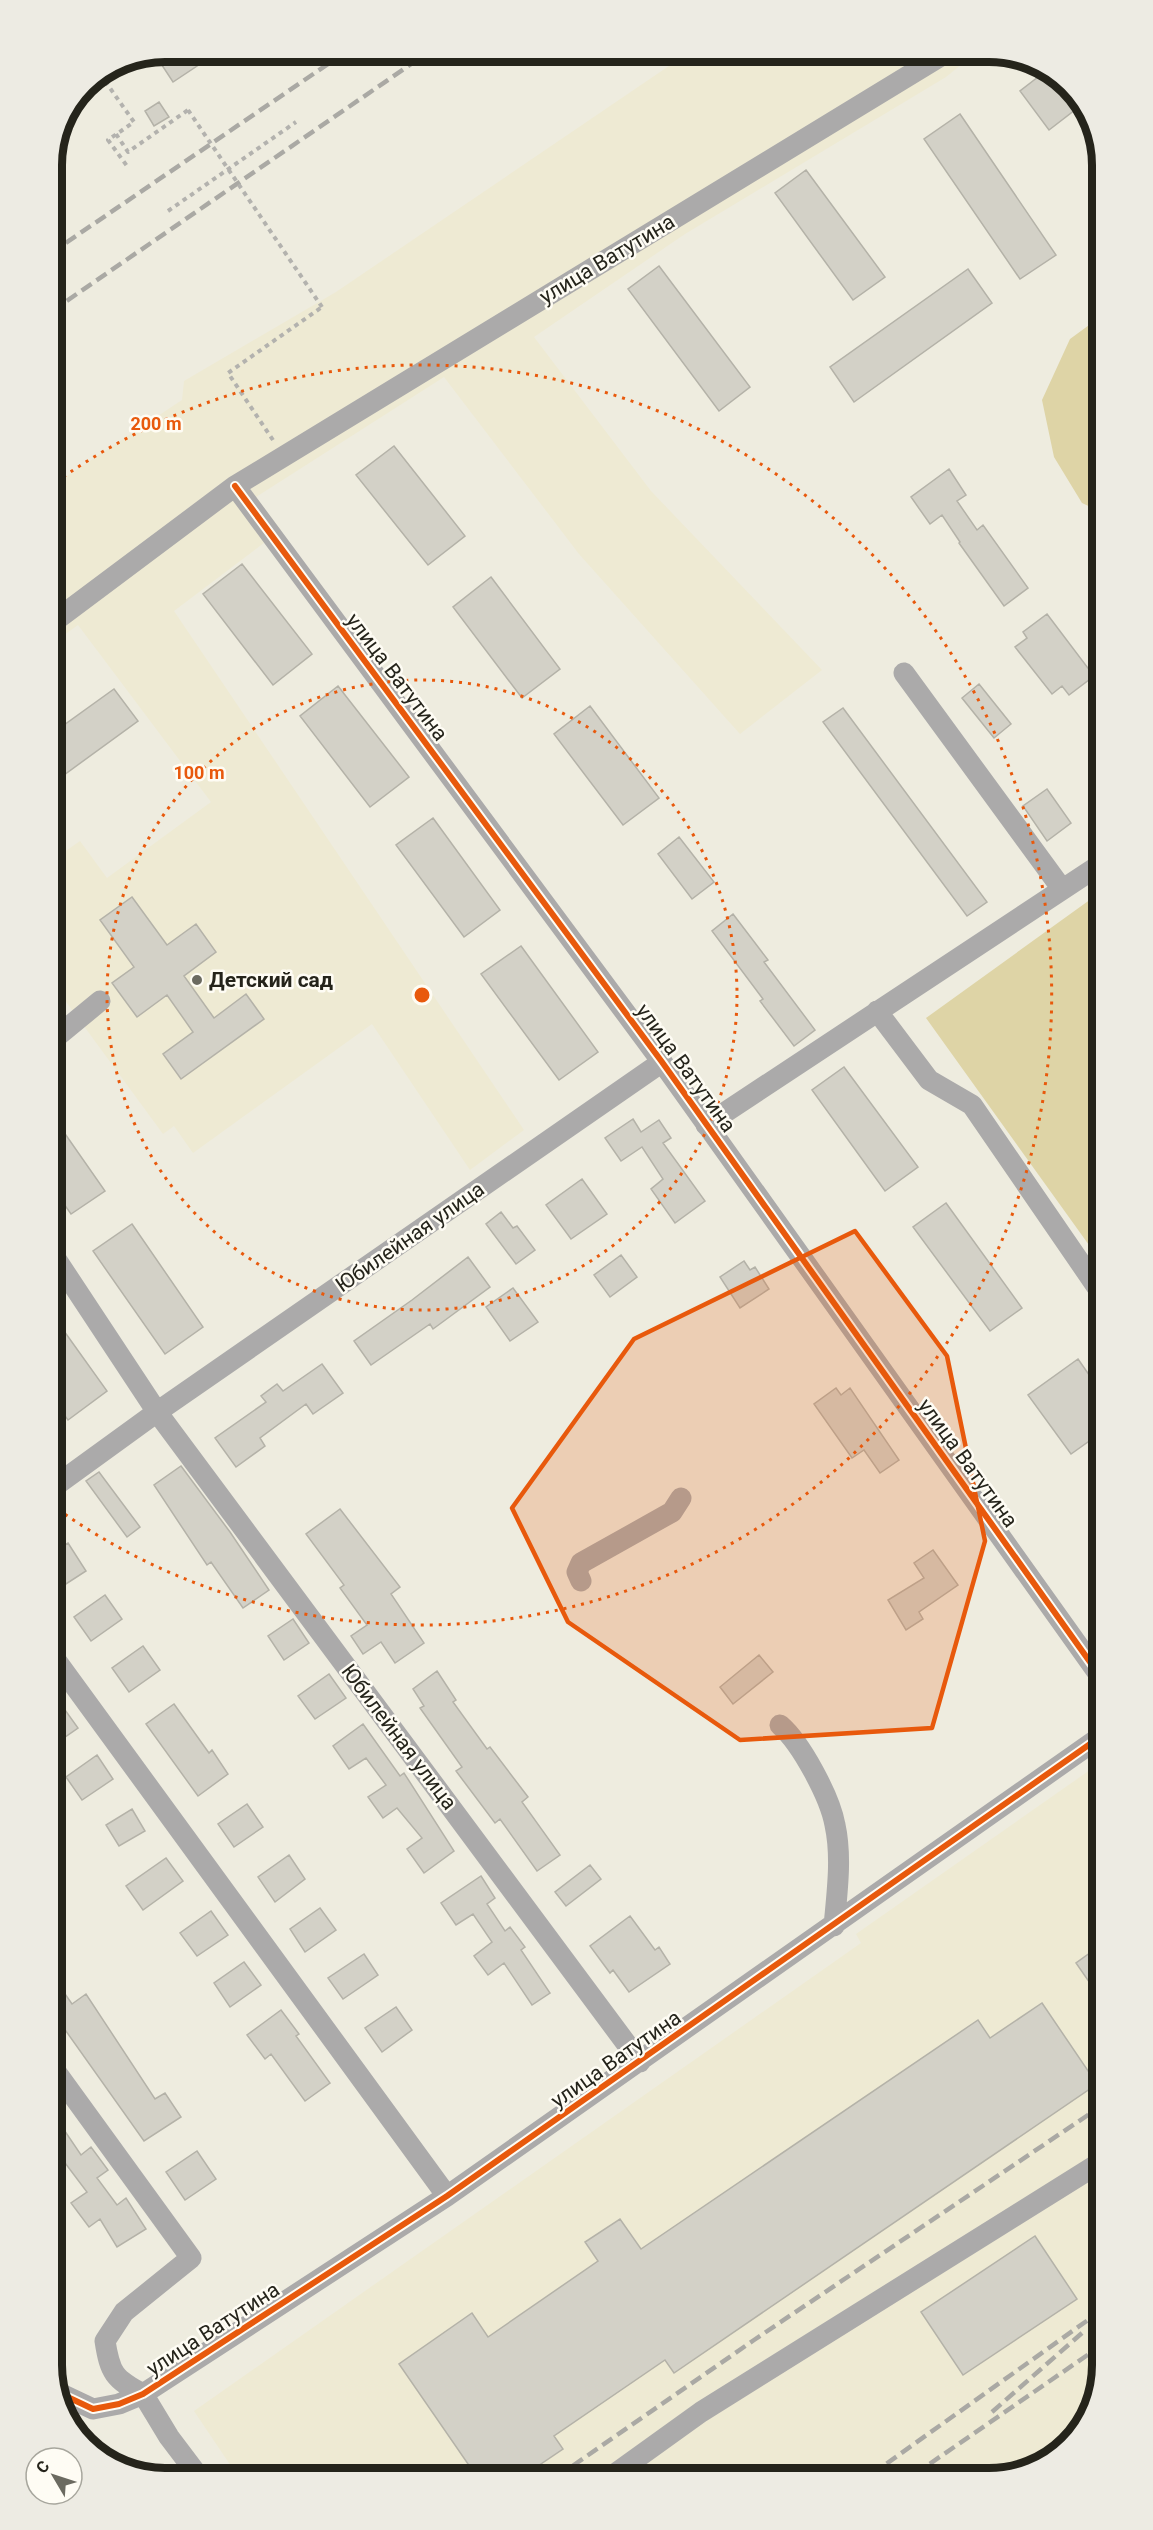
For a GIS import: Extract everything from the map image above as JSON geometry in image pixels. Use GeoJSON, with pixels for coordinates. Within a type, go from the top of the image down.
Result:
{"type":"FeatureCollection","features":[{"type":"Feature","properties":{"kind":"street","name":"улица Ватутина"},"geometry":{"type":"LineString","coordinates":[[62,616],[235,486],[931,62]]}},
{"type":"Feature","properties":{"kind":"street","name":"улица Ватутина"},"geometry":{"type":"LineString","coordinates":[[235,486],[662,1062],[1092,1665]]}},
{"type":"Feature","properties":{"kind":"street"},"geometry":{"type":"LineString","coordinates":[[904,673],[1062,889]]}},
{"type":"Feature","properties":{"kind":"street","name":"улица Ватутина"},"geometry":{"type":"LineString","coordinates":[[706,1125],[1092,870]]}},
{"type":"Feature","properties":{"kind":"street"},"geometry":{"type":"LineString","coordinates":[[62,1032],[100,1001]]}},
{"type":"Feature","properties":{"kind":"street"},"geometry":{"type":"LineString","coordinates":[[877,1011],[929,1080],[972,1105],[1092,1280]]}},
{"type":"Feature","properties":{"kind":"street","name":"Юбилейная улица"},"geometry":{"type":"LineString","coordinates":[[62,1481],[157,1412],[662,1062]]}},
{"type":"Feature","properties":{"kind":"street","name":"Юбилейная улица"},"geometry":{"type":"LineString","coordinates":[[62,1268],[157,1412],[640,2062]]}},
{"type":"Feature","properties":{"kind":"street"},"geometry":{"type":"LineString","coordinates":[[581,1581],[577,1572],[581,1563],[672,1512],[681,1498]]}},
{"type":"Feature","properties":{"kind":"street"},"geometry":{"type":"LineString","coordinates":[[62,1669],[447,2196]]}},
{"type":"Feature","properties":{"kind":"street"},"geometry":{"type":"LineString","coordinates":[[780,1725],[793,1736],[816,1778],[835,1824],[838,1874],[834,1926]]}},
{"type":"Feature","properties":{"kind":"street","name":"улица Ватутина"},"geometry":{"type":"LineString","coordinates":[[66,2396],[93,2409],[119,2404],[143,2394],[447,2196],[1092,1743]]}},
{"type":"Feature","properties":{"kind":"street"},"geometry":{"type":"LineString","coordinates":[[62,2080],[191,2258],[124,2312],[105,2341],[109,2366],[123,2384],[143,2394],[169,2437],[192,2468]]}},
{"type":"Feature","properties":{"kind":"street"},"geometry":{"type":"LineString","coordinates":[[623,2468],[702,2412],[1092,2168]]}},
{"type":"Feature","properties":{"kind":"path"},"geometry":{"type":"LineString","coordinates":[[105,81],[134,122],[108,140],[127,166]]}},
{"type":"Feature","properties":{"kind":"path"},"geometry":{"type":"LineString","coordinates":[[116,135],[128,152],[188,110],[322,307],[228,374],[283,456]]}},
{"type":"Feature","properties":{"kind":"path"},"geometry":{"type":"LineString","coordinates":[[168,212],[296,122]]}},
{"type":"Feature","properties":{"kind":"highlighted area"},"geometry":{"type":"Polygon","coordinates":[[[855,1231],[947,1356],[985,1541],[932,1728],[740,1740],[568,1622],[512,1508],[634,1339],[855,1231]]]}},
{"type":"Feature","properties":{"kind":"shaded area"},"geometry":{"type":"Polygon","coordinates":[[[675,62],[964,62],[946,77],[685,234],[534,337],[651,491],[822,670],[740,734],[579,554],[444,377],[256,497],[281,530],[174,611],[524,1130],[470,1170],[372,1024],[193,1153],[174,1126],[163,1134],[62,996],[62,969],[64,968],[62,965],[62,854],[80,841],[107,878],[211,802],[78,625],[62,637],[62,479],[182,400],[184,381],[336,292],[675,62]]]}},
{"type":"Feature","properties":{"kind":"shaded area"},"geometry":{"type":"Polygon","coordinates":[[[1092,323],[1092,508],[1082,503],[1054,457],[1042,400],[1070,339],[1092,323]]]}},
{"type":"Feature","properties":{"kind":"shaded area"},"geometry":{"type":"Polygon","coordinates":[[[1092,898],[1092,1249],[926,1018],[1092,898]]]}},
{"type":"Feature","properties":{"kind":"shaded area"},"geometry":{"type":"Polygon","coordinates":[[[1092,1769],[1092,2366],[1086,2399],[1078,2417],[1061,2438],[1046,2451],[1022,2463],[1002,2468],[232,2468],[194,2411],[861,1943],[856,1934],[1092,1769]]]}},
{"type":"Feature","properties":{"kind":"building"},"geometry":{"type":"Polygon","coordinates":[[[160,62],[203,62],[173,82],[160,62]]]}},
{"type":"Feature","properties":{"kind":"building"},"geometry":{"type":"Polygon","coordinates":[[[1040,75],[1061,92],[1075,110],[1049,130],[1020,91],[1040,75]]]}},
{"type":"Feature","properties":{"kind":"building"},"geometry":{"type":"Polygon","coordinates":[[[159,102],[169,117],[154,126],[145,111],[159,102]]]}},
{"type":"Feature","properties":{"kind":"building"},"geometry":{"type":"Polygon","coordinates":[[[960,114],[1056,255],[1020,279],[924,139],[960,114]]]}},
{"type":"Feature","properties":{"kind":"building"},"geometry":{"type":"Polygon","coordinates":[[[806,170],[885,277],[853,300],[775,193],[806,170]]]}},
{"type":"Feature","properties":{"kind":"building"},"geometry":{"type":"Polygon","coordinates":[[[659,266],[750,387],[719,411],[628,289],[659,266]]]}},
{"type":"Feature","properties":{"kind":"building"},"geometry":{"type":"Polygon","coordinates":[[[968,269],[992,303],[854,402],[830,367],[968,269]]]}},
{"type":"Feature","properties":{"kind":"building"},"geometry":{"type":"Polygon","coordinates":[[[394,446],[465,536],[428,565],[356,475],[394,446]]]}},
{"type":"Feature","properties":{"kind":"building"},"geometry":{"type":"Polygon","coordinates":[[[949,469],[966,495],[957,501],[977,530],[983,525],[1028,588],[1004,606],[942,515],[930,524],[911,497],[949,469]]]}},
{"type":"Feature","properties":{"kind":"building"},"geometry":{"type":"Polygon","coordinates":[[[242,564],[312,654],[273,685],[203,594],[242,564]]]}},
{"type":"Feature","properties":{"kind":"building"},"geometry":{"type":"Polygon","coordinates":[[[491,577],[560,669],[522,698],[453,607],[491,577]]]}},
{"type":"Feature","properties":{"kind":"building"},"geometry":{"type":"Polygon","coordinates":[[[1047,614],[1092,673],[1092,678],[1069,695],[1062,686],[1052,694],[1015,647],[1027,638],[1023,632],[1047,614]]]}},
{"type":"Feature","properties":{"kind":"building"},"geometry":{"type":"Polygon","coordinates":[[[979,684],[1011,724],[994,738],[962,698],[979,684]]]}},
{"type":"Feature","properties":{"kind":"building"},"geometry":{"type":"Polygon","coordinates":[[[338,686],[409,777],[370,807],[300,716],[338,686]]]}},
{"type":"Feature","properties":{"kind":"building"},"geometry":{"type":"Polygon","coordinates":[[[114,689],[138,721],[62,776],[62,727],[114,689]]]}},
{"type":"Feature","properties":{"kind":"building"},"geometry":{"type":"Polygon","coordinates":[[[590,706],[659,798],[623,825],[554,734],[590,706]]]}},
{"type":"Feature","properties":{"kind":"building"},"geometry":{"type":"Polygon","coordinates":[[[843,708],[987,902],[967,916],[823,722],[843,708]]]}},
{"type":"Feature","properties":{"kind":"building"},"geometry":{"type":"Polygon","coordinates":[[[1047,789],[1071,823],[1047,841],[1023,806],[1047,789]]]}},
{"type":"Feature","properties":{"kind":"building"},"geometry":{"type":"Polygon","coordinates":[[[433,818],[500,910],[464,937],[396,845],[433,818]]]}},
{"type":"Feature","properties":{"kind":"building"},"geometry":{"type":"Polygon","coordinates":[[[679,837],[714,882],[692,899],[658,854],[679,837]]]}},
{"type":"Feature","properties":{"kind":"building"},"geometry":{"type":"Polygon","coordinates":[[[132,897],[167,945],[196,924],[216,952],[184,976],[214,1018],[246,994],[264,1019],[181,1079],[163,1054],[193,1032],[167,995],[137,1017],[112,983],[134,967],[100,920],[132,897]]]}},
{"type":"Feature","properties":{"kind":"building"},"geometry":{"type":"Polygon","coordinates":[[[733,914],[768,960],[764,962],[815,1030],[794,1046],[760,1001],[763,999],[712,931],[733,914]]]}},
{"type":"Feature","properties":{"kind":"building"},"geometry":{"type":"Polygon","coordinates":[[[521,946],[598,1052],[559,1080],[481,974],[521,946]]]}},
{"type":"Feature","properties":{"kind":"building"},"geometry":{"type":"Polygon","coordinates":[[[844,1067],[918,1167],[885,1191],[812,1090],[844,1067]]]}},
{"type":"Feature","properties":{"kind":"building"},"geometry":{"type":"Polygon","coordinates":[[[633,1119],[641,1132],[659,1120],[671,1138],[663,1143],[705,1201],[675,1223],[651,1189],[663,1179],[642,1147],[621,1161],[605,1138],[633,1119]]]}},
{"type":"Feature","properties":{"kind":"building"},"geometry":{"type":"Polygon","coordinates":[[[62,1129],[105,1191],[71,1214],[62,1201],[62,1129]]]}},
{"type":"Feature","properties":{"kind":"building"},"geometry":{"type":"Polygon","coordinates":[[[582,1179],[607,1214],[571,1239],[546,1205],[582,1179]]]}},
{"type":"Feature","properties":{"kind":"building"},"geometry":{"type":"Polygon","coordinates":[[[946,1203],[1022,1308],[990,1331],[913,1227],[946,1203]]]}},
{"type":"Feature","properties":{"kind":"building"},"geometry":{"type":"Polygon","coordinates":[[[501,1212],[513,1228],[517,1226],[535,1250],[516,1264],[486,1224],[501,1212]]]}},
{"type":"Feature","properties":{"kind":"building"},"geometry":{"type":"Polygon","coordinates":[[[132,1224],[203,1327],[165,1354],[93,1251],[132,1224]]]}},
{"type":"Feature","properties":{"kind":"building"},"geometry":{"type":"Polygon","coordinates":[[[621,1255],[637,1277],[610,1297],[594,1275],[621,1255]]]}},
{"type":"Feature","properties":{"kind":"building"},"geometry":{"type":"Polygon","coordinates":[[[468,1257],[490,1287],[433,1329],[430,1324],[371,1365],[354,1341],[468,1257]]]}},
{"type":"Feature","properties":{"kind":"building"},"geometry":{"type":"Polygon","coordinates":[[[744,1261],[750,1270],[755,1267],[769,1289],[740,1308],[720,1277],[744,1261]]]}},
{"type":"Feature","properties":{"kind":"building"},"geometry":{"type":"Polygon","coordinates":[[[513,1288],[538,1322],[510,1341],[486,1307],[513,1288]]]}},
{"type":"Feature","properties":{"kind":"building"},"geometry":{"type":"Polygon","coordinates":[[[62,1328],[107,1391],[68,1420],[62,1412],[62,1328]]]}},
{"type":"Feature","properties":{"kind":"building"},"geometry":{"type":"Polygon","coordinates":[[[1078,1359],[1092,1379],[1092,1439],[1071,1454],[1028,1395],[1078,1359]]]}},
{"type":"Feature","properties":{"kind":"building"},"geometry":{"type":"Polygon","coordinates":[[[322,1364],[343,1393],[313,1414],[306,1404],[260,1438],[265,1446],[236,1467],[215,1438],[266,1402],[261,1396],[277,1384],[283,1391],[322,1364]]]}},
{"type":"Feature","properties":{"kind":"building"},"geometry":{"type":"Polygon","coordinates":[[[836,1388],[841,1395],[850,1388],[899,1460],[880,1473],[864,1450],[852,1458],[814,1404],[836,1388]]]}},
{"type":"Feature","properties":{"kind":"building"},"geometry":{"type":"Polygon","coordinates":[[[181,1466],[269,1590],[243,1608],[211,1562],[207,1565],[154,1485],[181,1466]]]}},
{"type":"Feature","properties":{"kind":"building"},"geometry":{"type":"Polygon","coordinates":[[[99,1472],[140,1527],[127,1537],[86,1481],[99,1472]]]}},
{"type":"Feature","properties":{"kind":"building"},"geometry":{"type":"Polygon","coordinates":[[[340,1509],[400,1587],[391,1594],[424,1643],[395,1663],[381,1642],[363,1654],[351,1636],[367,1625],[340,1588],[344,1585],[306,1534],[340,1509]]]}},
{"type":"Feature","properties":{"kind":"building"},"geometry":{"type":"Polygon","coordinates":[[[68,1543],[86,1571],[62,1586],[62,1547],[68,1543]]]}},
{"type":"Feature","properties":{"kind":"building"},"geometry":{"type":"Polygon","coordinates":[[[933,1550],[958,1585],[919,1612],[923,1619],[906,1630],[888,1600],[924,1578],[914,1563],[933,1550]]]}},
{"type":"Feature","properties":{"kind":"building"},"geometry":{"type":"Polygon","coordinates":[[[105,1595],[122,1619],[91,1641],[74,1617],[105,1595]]]}},
{"type":"Feature","properties":{"kind":"building"},"geometry":{"type":"Polygon","coordinates":[[[293,1619],[309,1643],[284,1660],[268,1636],[293,1619]]]}},
{"type":"Feature","properties":{"kind":"building"},"geometry":{"type":"Polygon","coordinates":[[[143,1646],[160,1670],[129,1692],[112,1668],[143,1646]]]}},
{"type":"Feature","properties":{"kind":"building"},"geometry":{"type":"Polygon","coordinates":[[[759,1655],[773,1672],[733,1704],[720,1687],[759,1655]]]}},
{"type":"Feature","properties":{"kind":"building"},"geometry":{"type":"Polygon","coordinates":[[[437,1671],[456,1700],[453,1702],[487,1749],[490,1747],[528,1797],[522,1802],[560,1855],[537,1871],[500,1819],[495,1823],[456,1771],[462,1767],[420,1708],[424,1706],[413,1689],[437,1671]]]}},
{"type":"Feature","properties":{"kind":"building"},"geometry":{"type":"Polygon","coordinates":[[[329,1674],[346,1698],[315,1719],[298,1696],[329,1674]]]}},
{"type":"Feature","properties":{"kind":"building"},"geometry":{"type":"Polygon","coordinates":[[[174,1704],[209,1753],[212,1750],[228,1774],[198,1796],[146,1724],[174,1704]]]}},
{"type":"Feature","properties":{"kind":"building"},"geometry":{"type":"Polygon","coordinates":[[[62,1706],[78,1728],[62,1739],[62,1706]]]}},
{"type":"Feature","properties":{"kind":"building"},"geometry":{"type":"Polygon","coordinates":[[[363,1724],[400,1776],[404,1773],[454,1851],[424,1873],[407,1849],[422,1838],[397,1808],[383,1818],[368,1797],[386,1785],[366,1758],[349,1769],[333,1746],[363,1724]]]}},
{"type":"Feature","properties":{"kind":"building"},"geometry":{"type":"Polygon","coordinates":[[[97,1755],[113,1779],[82,1800],[66,1777],[97,1755]]]}},
{"type":"Feature","properties":{"kind":"building"},"geometry":{"type":"Polygon","coordinates":[[[247,1804],[263,1827],[234,1847],[218,1824],[247,1804]]]}},
{"type":"Feature","properties":{"kind":"building"},"geometry":{"type":"Polygon","coordinates":[[[132,1809],[145,1831],[119,1846],[106,1825],[132,1809]]]}},
{"type":"Feature","properties":{"kind":"building"},"geometry":{"type":"Polygon","coordinates":[[[289,1855],[305,1879],[275,1902],[258,1877],[289,1855]]]}},
{"type":"Feature","properties":{"kind":"building"},"geometry":{"type":"Polygon","coordinates":[[[166,1858],[183,1881],[143,1910],[126,1886],[166,1858]]]}},
{"type":"Feature","properties":{"kind":"building"},"geometry":{"type":"Polygon","coordinates":[[[590,1865],[601,1879],[566,1906],[555,1892],[590,1865]]]}},
{"type":"Feature","properties":{"kind":"building"},"geometry":{"type":"Polygon","coordinates":[[[481,1876],[495,1898],[487,1904],[505,1931],[510,1927],[525,1947],[521,1950],[550,1993],[532,2005],[504,1963],[488,1975],[474,1956],[492,1942],[473,1914],[456,1925],[441,1903],[481,1876]]]}},
{"type":"Feature","properties":{"kind":"building"},"geometry":{"type":"Polygon","coordinates":[[[320,1908],[336,1930],[305,1952],[290,1929],[320,1908]]]}},
{"type":"Feature","properties":{"kind":"building"},"geometry":{"type":"Polygon","coordinates":[[[211,1911],[228,1935],[197,1956],[180,1933],[211,1911]]]}},
{"type":"Feature","properties":{"kind":"building"},"geometry":{"type":"Polygon","coordinates":[[[630,1916],[655,1950],[659,1947],[670,1964],[629,1992],[613,1970],[610,1973],[590,1946],[630,1916]]]}},
{"type":"Feature","properties":{"kind":"building"},"geometry":{"type":"Polygon","coordinates":[[[1092,1951],[1092,1986],[1076,1963],[1092,1951]]]}},
{"type":"Feature","properties":{"kind":"building"},"geometry":{"type":"Polygon","coordinates":[[[364,1954],[378,1975],[343,1999],[328,1978],[364,1954]]]}},
{"type":"Feature","properties":{"kind":"building"},"geometry":{"type":"Polygon","coordinates":[[[244,1962],[261,1985],[230,2007],[214,1983],[244,1962]]]}},
{"type":"Feature","properties":{"kind":"building"},"geometry":{"type":"Polygon","coordinates":[[[62,1990],[72,2004],[86,1994],[155,2099],[165,2093],[181,2117],[144,2141],[62,2025],[62,1990]]]}},
{"type":"Feature","properties":{"kind":"building"},"geometry":{"type":"Polygon","coordinates":[[[1042,2003],[1092,2077],[1092,2087],[674,2373],[665,2360],[554,2436],[563,2449],[535,2468],[471,2468],[399,2364],[472,2313],[488,2337],[598,2261],[585,2242],[620,2219],[641,2249],[978,2020],[990,2038],[1042,2003]]]}},
{"type":"Feature","properties":{"kind":"building"},"geometry":{"type":"Polygon","coordinates":[[[396,2007],[412,2030],[382,2052],[365,2028],[396,2007]]]}},
{"type":"Feature","properties":{"kind":"building"},"geometry":{"type":"Polygon","coordinates":[[[281,2010],[299,2034],[296,2036],[330,2083],[305,2101],[271,2054],[265,2059],[247,2035],[281,2010]]]}},
{"type":"Feature","properties":{"kind":"building"},"geometry":{"type":"Polygon","coordinates":[[[62,2127],[81,2155],[91,2147],[108,2170],[97,2178],[117,2205],[126,2198],[146,2229],[117,2247],[100,2219],[89,2227],[71,2203],[87,2192],[62,2159],[62,2127]]]}},
{"type":"Feature","properties":{"kind":"building"},"geometry":{"type":"Polygon","coordinates":[[[197,2151],[216,2179],[185,2200],[166,2172],[197,2151]]]}},
{"type":"Feature","properties":{"kind":"building"},"geometry":{"type":"Polygon","coordinates":[[[1035,2236],[1077,2299],[963,2375],[921,2312],[1035,2236]]]}},
{"type":"Feature","properties":{"kind":"railway"},"geometry":{"type":"LineString","coordinates":[[62,245],[331,62]]}},
{"type":"Feature","properties":{"kind":"railway"},"geometry":{"type":"LineString","coordinates":[[62,304],[414,62]]}},
{"type":"Feature","properties":{"kind":"railway"},"geometry":{"type":"LineString","coordinates":[[570,2468],[1092,2111]]}},
{"type":"Feature","properties":{"kind":"railway"},"geometry":{"type":"LineString","coordinates":[[880,2468],[1092,2317]]}},
{"type":"Feature","properties":{"kind":"railway"},"geometry":{"type":"LineString","coordinates":[[992,2412],[1082,2333]]}},
{"type":"Feature","properties":{"kind":"railway"},"geometry":{"type":"LineString","coordinates":[[924,2468],[1092,2352]]}},
{"type":"Feature","properties":{"kind":"cycle path"},"geometry":{"type":"LineString","coordinates":[[235,486],[662,1062],[1092,1665]]}},
{"type":"Feature","properties":{"kind":"cycle path"},"geometry":{"type":"LineString","coordinates":[[66,2396],[93,2409],[119,2404],[143,2394],[447,2196],[1092,1743]]}},
{"type":"Feature","properties":{"kind":"place","name":"Детский сад"},"geometry":{"type":"Point","coordinates":[197,980]}}]}
